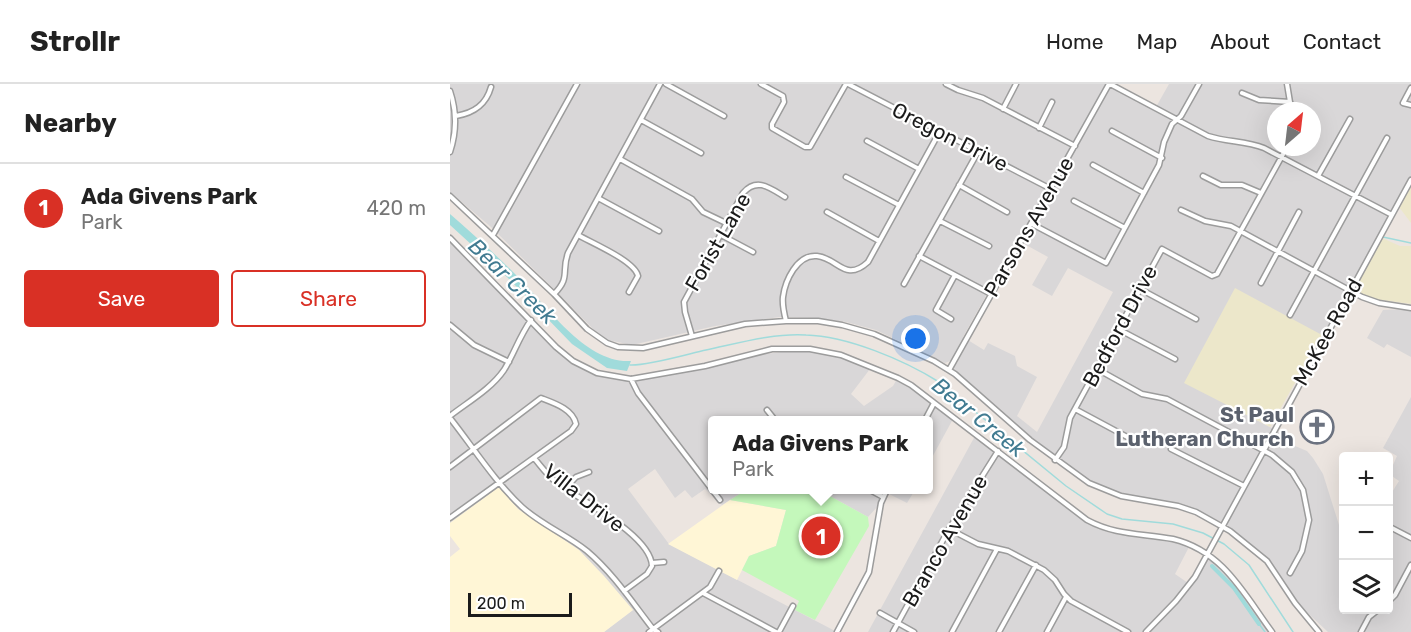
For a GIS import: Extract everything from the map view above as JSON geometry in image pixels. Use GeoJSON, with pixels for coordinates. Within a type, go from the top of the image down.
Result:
{"type":"FeatureCollection","features":[{"type":"Feature","properties":{"kind":"street"},"geometry":{"type":"LineString","coordinates":[[493,235],[577,84]]}},
{"type":"Feature","properties":{"kind":"street"},"geometry":{"type":"LineString","coordinates":[[554,294],[565,279],[565,260],[660,84]]}},
{"type":"Feature","properties":{"kind":"street"},"geometry":{"type":"LineString","coordinates":[[666,84],[724,116]]}},
{"type":"Feature","properties":{"kind":"street"},"geometry":{"type":"LineString","coordinates":[[761,84],[783,96],[784,102],[772,128],[805,147],[810,147],[847,84]]}},
{"type":"Feature","properties":{"kind":"street","name":"Oregon Drive"},"geometry":{"type":"LineString","coordinates":[[847,84],[1051,189]]}},
{"type":"Feature","properties":{"kind":"street"},"geometry":{"type":"LineString","coordinates":[[946,84],[979,96],[1075,146]]}},
{"type":"Feature","properties":{"kind":"street"},"geometry":{"type":"LineString","coordinates":[[1003,109],[1016,84]]}},
{"type":"Feature","properties":{"kind":"street"},"geometry":{"type":"LineString","coordinates":[[1109,84],[1208,136],[1251,143],[1282,157],[1392,215]]}},
{"type":"Feature","properties":{"kind":"street","name":"Parsons Avenue"},"geometry":{"type":"LineString","coordinates":[[949,370],[1109,84]]}},
{"type":"Feature","properties":{"kind":"street"},"geometry":{"type":"LineString","coordinates":[[1031,224],[1106,263],[1162,158],[1165,138],[1172,124],[1181,116],[1199,84]]}},
{"type":"Feature","properties":{"kind":"street"},"geometry":{"type":"LineString","coordinates":[[1242,93],[1259,100],[1290,102],[1287,84]]}},
{"type":"Feature","properties":{"kind":"street"},"geometry":{"type":"LineString","coordinates":[[456,116],[466,115],[477,109],[485,101],[491,87]]}},
{"type":"Feature","properties":{"kind":"street"},"geometry":{"type":"LineString","coordinates":[[1411,88],[1403,103],[1411,105]]}},
{"type":"Feature","properties":{"kind":"street"},"geometry":{"type":"LineString","coordinates":[[450,91],[456,116],[454,140],[450,152]]}},
{"type":"Feature","properties":{"kind":"street"},"geometry":{"type":"LineString","coordinates":[[1039,128],[1052,102]]}},
{"type":"Feature","properties":{"kind":"street"},"geometry":{"type":"LineString","coordinates":[[1318,176],[1350,118]]}},
{"type":"Feature","properties":{"kind":"street"},"geometry":{"type":"LineString","coordinates":[[641,120],[701,153]]}},
{"type":"Feature","properties":{"kind":"street"},"geometry":{"type":"LineString","coordinates":[[786,321],[783,296],[797,264],[818,256],[844,270],[857,270],[868,262],[940,131]]}},
{"type":"Feature","properties":{"kind":"street"},"geometry":{"type":"LineString","coordinates":[[1112,131],[1162,158]]}},
{"type":"Feature","properties":{"kind":"street"},"geometry":{"type":"LineString","coordinates":[[1290,315],[1387,138]]}},
{"type":"Feature","properties":{"kind":"street"},"geometry":{"type":"LineString","coordinates":[[867,141],[919,169]]}},
{"type":"Feature","properties":{"kind":"street"},"geometry":{"type":"LineString","coordinates":[[904,284],[979,150]]}},
{"type":"Feature","properties":{"kind":"street","name":"Bedford Drive"},"geometry":{"type":"LineString","coordinates":[[1055,460],[1064,447],[1068,424],[1075,409],[1162,249],[1212,276],[1217,274],[1282,157]]}},
{"type":"Feature","properties":{"kind":"street"},"geometry":{"type":"LineString","coordinates":[[620,159],[692,199],[703,212],[726,223]]}},
{"type":"Feature","properties":{"kind":"street"},"geometry":{"type":"LineString","coordinates":[[1093,165],[1144,193]]}},
{"type":"Feature","properties":{"kind":"street"},"geometry":{"type":"LineString","coordinates":[[846,177],[899,205]]}},
{"type":"Feature","properties":{"kind":"street"},"geometry":{"type":"LineString","coordinates":[[1203,177],[1221,185],[1242,185],[1261,193]]}},
{"type":"Feature","properties":{"kind":"street","name":"McKee Road"},"geometry":{"type":"LineString","coordinates":[[1146,632],[1186,590],[1208,554],[1411,180]]}},
{"type":"Feature","properties":{"kind":"street","name":"Forist Lane"},"geometry":{"type":"LineString","coordinates":[[692,336],[684,302],[743,192],[753,185],[766,186],[785,197]]}},
{"type":"Feature","properties":{"kind":"street"},"geometry":{"type":"LineString","coordinates":[[959,185],[1007,212]]}},
{"type":"Feature","properties":{"kind":"street"},"geometry":{"type":"LineString","coordinates":[[450,196],[493,235],[596,337],[618,347],[643,348],[745,324],[818,321],[860,329],[912,350],[949,370],[1055,460],[1101,489],[1121,496],[1178,506],[1206,516],[1268,561],[1295,603],[1319,632]]}},
{"type":"Feature","properties":{"kind":"street"},"geometry":{"type":"LineString","coordinates":[[597,198],[659,231]]}},
{"type":"Feature","properties":{"kind":"street"},"geometry":{"type":"LineString","coordinates":[[1074,201],[1125,228]]}},
{"type":"Feature","properties":{"kind":"street"},"geometry":{"type":"LineString","coordinates":[[1181,210],[1205,221],[1224,224],[1240,231],[1314,272],[1379,303],[1411,308]]}},
{"type":"Feature","properties":{"kind":"street"},"geometry":{"type":"LineString","coordinates":[[1261,283],[1299,212]]}},
{"type":"Feature","properties":{"kind":"street"},"geometry":{"type":"LineString","coordinates":[[827,213],[879,241]]}},
{"type":"Feature","properties":{"kind":"street"},"geometry":{"type":"LineString","coordinates":[[940,221],[989,246]]}},
{"type":"Feature","properties":{"kind":"street"},"geometry":{"type":"LineString","coordinates":[[578,235],[627,262],[637,271],[638,276],[630,291]]}},
{"type":"Feature","properties":{"kind":"street"},"geometry":{"type":"LineString","coordinates":[[721,235],[753,252]]}},
{"type":"Feature","properties":{"kind":"street"},"geometry":{"type":"LineString","coordinates":[[450,238],[556,347],[583,367],[605,376],[631,379],[705,366],[772,350],[810,349],[841,355],[898,378],[934,402],[1078,514],[1097,525],[1115,532],[1173,540],[1208,554],[1236,579],[1272,632]]}},
{"type":"Feature","properties":{"kind":"street"},"geometry":{"type":"LineString","coordinates":[[920,256],[991,294]]}},
{"type":"Feature","properties":{"kind":"street"},"geometry":{"type":"LineString","coordinates":[[951,319],[936,310],[955,275]]}},
{"type":"Feature","properties":{"kind":"street"},"geometry":{"type":"LineString","coordinates":[[1140,289],[1196,319]]}},
{"type":"Feature","properties":{"kind":"street"},"geometry":{"type":"LineString","coordinates":[[531,320],[519,337],[509,362],[491,385],[450,417],[500,482],[531,515],[576,543],[596,559],[624,591],[651,631],[658,632]]}},
{"type":"Feature","properties":{"kind":"street"},"geometry":{"type":"LineString","coordinates":[[450,325],[474,345],[509,362]]}},
{"type":"Feature","properties":{"kind":"street"},"geometry":{"type":"LineString","coordinates":[[1119,329],[1175,359]]}},
{"type":"Feature","properties":{"kind":"street"},"geometry":{"type":"LineString","coordinates":[[1097,369],[1142,394],[1167,399],[1281,461],[1292,472],[1301,485],[1309,520],[1302,551],[1290,573]]}},
{"type":"Feature","properties":{"kind":"street"},"geometry":{"type":"LineString","coordinates":[[631,379],[638,393],[708,484]]}},
{"type":"Feature","properties":{"kind":"street"},"geometry":{"type":"LineString","coordinates":[[450,467],[541,398],[567,411],[576,420],[571,431],[450,518]]}},
{"type":"Feature","properties":{"kind":"street"},"geometry":{"type":"LineString","coordinates":[[927,416],[934,402]]}},
{"type":"Feature","properties":{"kind":"street"},"geometry":{"type":"LineString","coordinates":[[1075,409],[1131,439]]}},
{"type":"Feature","properties":{"kind":"street"},"geometry":{"type":"LineString","coordinates":[[767,410],[772,416]]}},
{"type":"Feature","properties":{"kind":"street"},"geometry":{"type":"LineString","coordinates":[[1171,449],[1244,486]]}},
{"type":"Feature","properties":{"kind":"street","name":"Branco Avenue"},"geometry":{"type":"LineString","coordinates":[[893,632],[949,529],[998,452]]}},
{"type":"Feature","properties":{"kind":"street","name":"Villa Drive"},"geometry":{"type":"LineString","coordinates":[[534,458],[549,475],[616,521],[642,547],[652,563]]}},
{"type":"Feature","properties":{"kind":"street"},"geometry":{"type":"LineString","coordinates":[[566,488],[576,477],[589,472]]}},
{"type":"Feature","properties":{"kind":"street"},"geometry":{"type":"LineString","coordinates":[[715,494],[720,500]]}},
{"type":"Feature","properties":{"kind":"street"},"geometry":{"type":"LineString","coordinates":[[878,494],[883,497]]}},
{"type":"Feature","properties":{"kind":"street"},"geometry":{"type":"LineString","coordinates":[[837,632],[870,572],[884,494]]}},
{"type":"Feature","properties":{"kind":"street"},"geometry":{"type":"LineString","coordinates":[[1393,528],[1410,537]]}},
{"type":"Feature","properties":{"kind":"street"},"geometry":{"type":"LineString","coordinates":[[949,529],[978,544],[1008,551],[1036,565],[1047,572],[1066,597],[1077,606],[1128,632]]}},
{"type":"Feature","properties":{"kind":"street"},"geometry":{"type":"LineString","coordinates":[[952,632],[997,549]]}},
{"type":"Feature","properties":{"kind":"street"},"geometry":{"type":"LineString","coordinates":[[624,591],[647,574],[652,563],[664,562]]}},
{"type":"Feature","properties":{"kind":"street"},"geometry":{"type":"LineString","coordinates":[[999,632],[1036,565]]}},
{"type":"Feature","properties":{"kind":"street"},"geometry":{"type":"LineString","coordinates":[[1393,597],[1411,566]]}},
{"type":"Feature","properties":{"kind":"street"},"geometry":{"type":"LineString","coordinates":[[651,631],[710,587],[719,571]]}},
{"type":"Feature","properties":{"kind":"street"},"geometry":{"type":"LineString","coordinates":[[702,593],[777,632],[793,606]]}},
{"type":"Feature","properties":{"kind":"street"},"geometry":{"type":"LineString","coordinates":[[1047,632],[1066,597]]}},
{"type":"Feature","properties":{"kind":"street"},"geometry":{"type":"LineString","coordinates":[[880,613],[914,632]]}},
{"type":"Feature","properties":{"kind":"street"},"geometry":{"type":"LineString","coordinates":[[1361,632],[1373,614]]}},
{"type":"Feature","properties":{"kind":"shaded area"},"geometry":{"type":"Polygon","coordinates":[[[450,84],[1114,84],[1156,107],[1169,84],[1411,84],[1411,185],[1399,207],[1387,221],[1378,240],[1382,238],[1357,286],[1347,295],[1325,334],[1185,382],[1277,431],[1292,440],[1295,446],[1307,451],[1313,458],[1323,474],[1339,525],[1339,614],[1393,614],[1393,491],[1399,481],[1393,477],[1393,465],[1397,456],[1383,448],[1411,397],[1411,632],[1328,632],[1298,604],[1270,560],[1225,524],[1194,508],[1111,491],[1079,474],[956,373],[950,361],[945,363],[876,330],[846,322],[817,318],[779,317],[715,326],[632,345],[608,340],[595,331],[491,227],[450,192],[450,84]],[[1017,240],[963,337],[984,350],[988,343],[1015,356],[1017,366],[1037,377],[1017,416],[1037,432],[1113,292],[1068,268],[1052,296],[1032,285],[1048,257],[1017,240]]]}},
{"type":"Feature","properties":{"kind":"shaded area"},"geometry":{"type":"Polygon","coordinates":[[[1411,185],[1411,223],[1399,207],[1411,185]]]}},
{"type":"Feature","properties":{"kind":"shaded area"},"geometry":{"type":"Polygon","coordinates":[[[1382,238],[1400,246],[1411,246],[1411,304],[1373,299],[1358,293],[1357,286],[1382,238]]]}},
{"type":"Feature","properties":{"kind":"shaded area"},"geometry":{"type":"Polygon","coordinates":[[[450,240],[550,344],[590,373],[627,381],[743,357],[796,350],[818,352],[848,359],[870,369],[851,394],[864,406],[893,386],[897,379],[953,419],[933,456],[933,416],[708,416],[708,492],[705,489],[692,498],[685,490],[675,498],[655,469],[628,489],[669,544],[837,632],[604,632],[633,610],[579,550],[518,509],[499,488],[450,523],[450,240]]]}},
{"type":"Feature","properties":{"kind":"shaded area"},"geometry":{"type":"Polygon","coordinates":[[[1235,288],[1322,335],[1270,427],[1184,383],[1235,288]]]}},
{"type":"Feature","properties":{"kind":"shaded area"},"geometry":{"type":"Polygon","coordinates":[[[1406,309],[1411,311],[1411,357],[1387,344],[1384,348],[1367,338],[1383,310],[1406,309]]]}},
{"type":"Feature","properties":{"kind":"shaded area"},"geometry":{"type":"Polygon","coordinates":[[[975,436],[1072,511],[1107,532],[1169,541],[1189,547],[1175,574],[1188,583],[1203,558],[1211,561],[1233,581],[1269,632],[868,632],[975,436]]]}},
{"type":"Feature","properties":{"kind":"shaded area"},"geometry":{"type":"Polygon","coordinates":[[[499,487],[518,509],[579,550],[633,610],[604,632],[450,632],[450,557],[460,549],[450,536],[450,523],[499,487]]]}},
{"type":"Feature","properties":{"kind":"shaded area"},"geometry":{"type":"Polygon","coordinates":[[[710,494],[740,494],[722,505],[710,494]]]}},
{"type":"Feature","properties":{"kind":"shaded area"},"geometry":{"type":"Polygon","coordinates":[[[826,494],[889,494],[868,517],[826,494]]]}},
{"type":"Feature","properties":{"kind":"shaded area"},"geometry":{"type":"Polygon","coordinates":[[[889,494],[913,494],[907,503],[889,494]]]}},
{"type":"Feature","properties":{"kind":"shaded area"},"geometry":{"type":"Polygon","coordinates":[[[730,500],[786,510],[776,546],[749,556],[737,580],[668,544],[730,500]]]}},
{"type":"Feature","properties":{"kind":"green space"},"geometry":{"type":"Polygon","coordinates":[[[740,494],[826,494],[868,517],[869,526],[815,620],[795,610],[799,601],[742,570],[749,556],[776,546],[786,510],[730,500],[740,494]]]}},
{"type":"Feature","properties":{"kind":"water"},"geometry":{"type":"Polygon","coordinates":[[[450,214],[509,268],[568,331],[598,353],[614,359],[631,361],[627,371],[607,368],[572,344],[507,277],[450,225],[450,214]]]}},
{"type":"Feature","properties":{"kind":"waterway"},"geometry":{"type":"LineString","coordinates":[[1383,237],[1411,243]]}},
{"type":"Feature","properties":{"kind":"waterway","name":"Bear Creek"},"geometry":{"type":"LineString","coordinates":[[630,365],[657,362],[769,337],[794,335],[822,336],[875,351],[939,382],[1066,486],[1107,514],[1122,519],[1173,524],[1203,533],[1224,544],[1249,565],[1293,632]]}},
{"type":"Feature","properties":{"kind":"waterway"},"geometry":{"type":"LineString","coordinates":[[1212,566],[1234,588],[1259,624]]}},
{"type":"Feature","properties":{"kind":"waterway"},"geometry":{"type":"LineString","coordinates":[[1259,624],[1265,632]]}},
{"type":"Feature","properties":{"kind":"place","name":"St Paul Lutheran Church"},"geometry":{"type":"Point","coordinates":[1317,427]}},
{"type":"Feature","properties":{"kind":"place","name":"Ada Givens Park"},"geometry":{"type":"Point","coordinates":[821,536]}}]}
